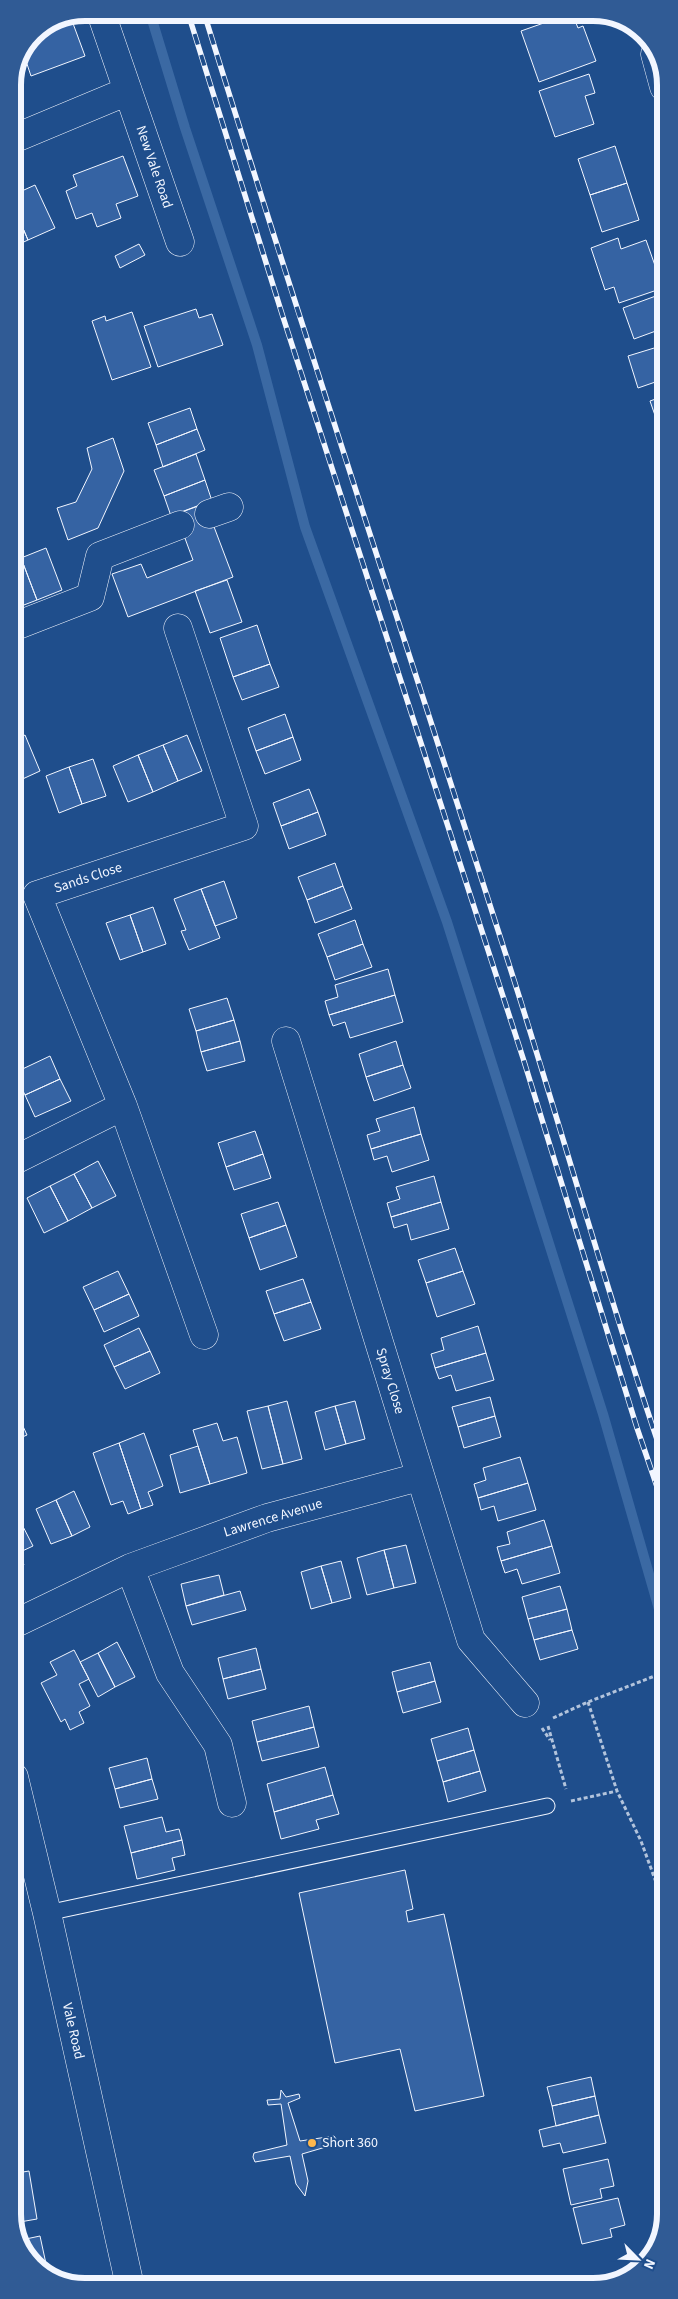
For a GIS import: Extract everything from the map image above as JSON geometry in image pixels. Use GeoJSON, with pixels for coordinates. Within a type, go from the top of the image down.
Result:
{"type":"FeatureCollection","features":[{"type":"Feature","properties":{"kind":"street","name":"New Vale Road"},"geometry":{"type":"LineString","coordinates":[[104,21],[180,242]]}},
{"type":"Feature","properties":{"kind":"street"},"geometry":{"type":"LineString","coordinates":[[21,134],[128,91]]}},
{"type":"Feature","properties":{"kind":"street"},"geometry":{"type":"LineString","coordinates":[[21,624],[90,597],[100,556],[180,525]]}},
{"type":"Feature","properties":{"kind":"street","name":"Sands Close"},"geometry":{"type":"LineString","coordinates":[[123,1106],[37,895],[244,826],[178,628]]}},
{"type":"Feature","properties":{"kind":"street","name":"Spray Close"},"geometry":{"type":"LineString","coordinates":[[286,1041],[419,1477],[471,1640],[525,1703]]}},
{"type":"Feature","properties":{"kind":"street"},"geometry":{"type":"LineString","coordinates":[[21,1156],[123,1106],[204,1336]]}},
{"type":"Feature","properties":{"kind":"street","name":"Lawrence Avenue"},"geometry":{"type":"LineString","coordinates":[[21,1621],[130,1568],[267,1518],[419,1477]]}},
{"type":"Feature","properties":{"kind":"street"},"geometry":{"type":"LineString","coordinates":[[130,1568],[170,1673],[218,1745],[232,1803]]}},
{"type":"Feature","properties":{"kind":"street","name":"Vale Road"},"geometry":{"type":"LineString","coordinates":[[21,1806],[47,1913],[128,2278]]}},
{"type":"Feature","properties":{"kind":"lane"},"geometry":{"type":"LineString","coordinates":[[47,1913],[547,1806]]}},
{"type":"Feature","properties":{"kind":"path"},"geometry":{"type":"LineString","coordinates":[[616,1791],[569,1802],[547,1727],[554,1716],[657,1675]]}},
{"type":"Feature","properties":{"kind":"path"},"geometry":{"type":"LineString","coordinates":[[588,1702],[616,1791],[641,1841],[657,1886]]}},
{"type":"Feature","properties":{"kind":"building"},"geometry":{"type":"Polygon","coordinates":[[[549,21],[575,21],[578,28],[583,26],[596,61],[539,82],[521,31],[549,21]]]}},
{"type":"Feature","properties":{"kind":"building"},"geometry":{"type":"Polygon","coordinates":[[[72,22],[85,56],[31,76],[27,64],[24,65],[32,49],[40,40],[49,32],[72,22]]]}},
{"type":"Feature","properties":{"kind":"building"},"geometry":{"type":"Polygon","coordinates":[[[589,74],[595,93],[585,96],[594,124],[555,137],[539,91],[589,74]]]}},
{"type":"Feature","properties":{"kind":"building"},"geometry":{"type":"Polygon","coordinates":[[[615,146],[627,183],[590,195],[578,159],[615,146]]]}},
{"type":"Feature","properties":{"kind":"building"},"geometry":{"type":"Polygon","coordinates":[[[123,156],[138,196],[116,204],[121,218],[97,227],[92,213],[76,219],[66,191],[77,186],[73,175],[123,156]]]}},
{"type":"Feature","properties":{"kind":"building"},"geometry":{"type":"Polygon","coordinates":[[[627,183],[639,220],[602,232],[590,195],[627,183]]]}},
{"type":"Feature","properties":{"kind":"building"},"geometry":{"type":"Polygon","coordinates":[[[35,185],[55,228],[28,240],[21,224],[21,191],[35,185]]]}},
{"type":"Feature","properties":{"kind":"building"},"geometry":{"type":"Polygon","coordinates":[[[21,224],[28,240],[21,243],[21,224]]]}},
{"type":"Feature","properties":{"kind":"building"},"geometry":{"type":"Polygon","coordinates":[[[618,238],[621,249],[646,240],[657,271],[657,290],[619,303],[614,287],[605,290],[591,248],[618,238]]]}},
{"type":"Feature","properties":{"kind":"building"},"geometry":{"type":"Polygon","coordinates":[[[139,244],[145,255],[120,268],[115,256],[139,244]]]}},
{"type":"Feature","properties":{"kind":"building"},"geometry":{"type":"Polygon","coordinates":[[[657,296],[657,331],[634,339],[623,308],[657,296]]]}},
{"type":"Feature","properties":{"kind":"building"},"geometry":{"type":"Polygon","coordinates":[[[196,309],[199,318],[212,314],[223,345],[158,367],[144,326],[196,309]]]}},
{"type":"Feature","properties":{"kind":"building"},"geometry":{"type":"Polygon","coordinates":[[[132,312],[151,367],[112,380],[92,321],[105,316],[106,321],[132,312]]]}},
{"type":"Feature","properties":{"kind":"building"},"geometry":{"type":"Polygon","coordinates":[[[657,347],[657,381],[638,388],[628,356],[657,347]]]}},
{"type":"Feature","properties":{"kind":"building"},"geometry":{"type":"Polygon","coordinates":[[[657,398],[657,421],[650,401],[657,398]]]}},
{"type":"Feature","properties":{"kind":"building"},"geometry":{"type":"Polygon","coordinates":[[[190,408],[197,429],[156,445],[148,423],[190,408]]]}},
{"type":"Feature","properties":{"kind":"building"},"geometry":{"type":"Polygon","coordinates":[[[197,429],[205,450],[163,467],[156,445],[197,429]]]}},
{"type":"Feature","properties":{"kind":"building"},"geometry":{"type":"Polygon","coordinates":[[[113,438],[124,471],[98,528],[68,540],[57,508],[76,502],[92,469],[87,448],[113,438]]]}},
{"type":"Feature","properties":{"kind":"building"},"geometry":{"type":"Polygon","coordinates":[[[196,454],[205,480],[164,496],[154,470],[196,454]]]}},
{"type":"Feature","properties":{"kind":"building"},"geometry":{"type":"Polygon","coordinates":[[[205,480],[212,501],[171,516],[164,496],[205,480]]]}},
{"type":"Feature","properties":{"kind":"building"},"geometry":{"type":"Polygon","coordinates":[[[205,503],[233,577],[128,617],[112,574],[141,564],[147,578],[193,560],[176,514],[205,503]]]}},
{"type":"Feature","properties":{"kind":"building"},"geometry":{"type":"Polygon","coordinates":[[[46,548],[62,590],[37,600],[21,558],[46,548]]]}},
{"type":"Feature","properties":{"kind":"building"},"geometry":{"type":"Polygon","coordinates":[[[21,558],[37,600],[21,606],[21,558]]]}},
{"type":"Feature","properties":{"kind":"building"},"geometry":{"type":"Polygon","coordinates":[[[227,580],[242,622],[210,633],[195,591],[227,580]]]}},
{"type":"Feature","properties":{"kind":"building"},"geometry":{"type":"Polygon","coordinates":[[[257,625],[270,664],[233,677],[220,638],[257,625]]]}},
{"type":"Feature","properties":{"kind":"building"},"geometry":{"type":"Polygon","coordinates":[[[270,664],[279,687],[242,700],[233,677],[270,664]]]}},
{"type":"Feature","properties":{"kind":"building"},"geometry":{"type":"Polygon","coordinates":[[[285,714],[293,737],[256,751],[248,728],[285,714]]]}},
{"type":"Feature","properties":{"kind":"building"},"geometry":{"type":"Polygon","coordinates":[[[25,735],[40,771],[21,780],[21,737],[25,735]]]}},
{"type":"Feature","properties":{"kind":"building"},"geometry":{"type":"Polygon","coordinates":[[[187,735],[202,771],[178,781],[163,745],[187,735]]]}},
{"type":"Feature","properties":{"kind":"building"},"geometry":{"type":"Polygon","coordinates":[[[293,737],[301,760],[265,774],[256,751],[293,737]]]}},
{"type":"Feature","properties":{"kind":"building"},"geometry":{"type":"Polygon","coordinates":[[[163,745],[178,781],[153,792],[138,755],[163,745]]]}},
{"type":"Feature","properties":{"kind":"building"},"geometry":{"type":"Polygon","coordinates":[[[138,755],[153,792],[128,802],[113,766],[138,755]]]}},
{"type":"Feature","properties":{"kind":"building"},"geometry":{"type":"Polygon","coordinates":[[[93,759],[106,796],[82,804],[69,767],[93,759]]]}},
{"type":"Feature","properties":{"kind":"building"},"geometry":{"type":"Polygon","coordinates":[[[69,767],[82,804],[59,813],[46,776],[69,767]]]}},
{"type":"Feature","properties":{"kind":"building"},"geometry":{"type":"Polygon","coordinates":[[[309,789],[318,812],[281,826],[273,803],[309,789]]]}},
{"type":"Feature","properties":{"kind":"building"},"geometry":{"type":"Polygon","coordinates":[[[318,812],[326,835],[289,849],[281,826],[318,812]]]}},
{"type":"Feature","properties":{"kind":"building"},"geometry":{"type":"Polygon","coordinates":[[[335,863],[343,886],[307,900],[298,877],[335,863]]]}},
{"type":"Feature","properties":{"kind":"building"},"geometry":{"type":"Polygon","coordinates":[[[224,881],[237,918],[215,926],[201,889],[224,881]]]}},
{"type":"Feature","properties":{"kind":"building"},"geometry":{"type":"Polygon","coordinates":[[[343,886],[352,909],[315,923],[307,900],[343,886]]]}},
{"type":"Feature","properties":{"kind":"building"},"geometry":{"type":"Polygon","coordinates":[[[201,889],[220,938],[189,950],[181,931],[186,930],[174,899],[201,889]]]}},
{"type":"Feature","properties":{"kind":"building"},"geometry":{"type":"Polygon","coordinates":[[[153,907],[166,944],[143,952],[130,915],[153,907]]]}},
{"type":"Feature","properties":{"kind":"building"},"geometry":{"type":"Polygon","coordinates":[[[130,915],[143,952],[120,960],[106,923],[130,915]]]}},
{"type":"Feature","properties":{"kind":"building"},"geometry":{"type":"Polygon","coordinates":[[[355,920],[363,944],[327,957],[318,934],[355,920]]]}},
{"type":"Feature","properties":{"kind":"building"},"geometry":{"type":"Polygon","coordinates":[[[363,944],[372,967],[335,980],[327,957],[363,944]]]}},
{"type":"Feature","properties":{"kind":"building"},"geometry":{"type":"Polygon","coordinates":[[[388,969],[395,995],[329,1015],[325,1001],[338,997],[335,985],[388,969]]]}},
{"type":"Feature","properties":{"kind":"building"},"geometry":{"type":"Polygon","coordinates":[[[395,995],[403,1022],[350,1038],[345,1022],[333,1026],[329,1015],[395,995]]]}},
{"type":"Feature","properties":{"kind":"building"},"geometry":{"type":"Polygon","coordinates":[[[227,998],[234,1020],[196,1031],[189,1009],[227,998]]]}},
{"type":"Feature","properties":{"kind":"building"},"geometry":{"type":"Polygon","coordinates":[[[234,1020],[240,1041],[201,1052],[196,1031],[234,1020]]]}},
{"type":"Feature","properties":{"kind":"building"},"geometry":{"type":"Polygon","coordinates":[[[240,1041],[245,1061],[207,1071],[201,1052],[240,1041]]]}},
{"type":"Feature","properties":{"kind":"building"},"geometry":{"type":"Polygon","coordinates":[[[396,1041],[403,1065],[366,1077],[359,1054],[396,1041]]]}},
{"type":"Feature","properties":{"kind":"building"},"geometry":{"type":"Polygon","coordinates":[[[50,1056],[60,1079],[25,1095],[21,1087],[21,1070],[50,1056]]]}},
{"type":"Feature","properties":{"kind":"building"},"geometry":{"type":"Polygon","coordinates":[[[403,1065],[411,1088],[374,1101],[366,1077],[403,1065]]]}},
{"type":"Feature","properties":{"kind":"building"},"geometry":{"type":"Polygon","coordinates":[[[60,1079],[71,1101],[35,1117],[25,1095],[60,1079]]]}},
{"type":"Feature","properties":{"kind":"building"},"geometry":{"type":"Polygon","coordinates":[[[414,1107],[421,1134],[371,1149],[367,1135],[380,1131],[376,1119],[414,1107]]]}},
{"type":"Feature","properties":{"kind":"building"},"geometry":{"type":"Polygon","coordinates":[[[255,1131],[263,1154],[226,1167],[218,1143],[255,1131]]]}},
{"type":"Feature","properties":{"kind":"building"},"geometry":{"type":"Polygon","coordinates":[[[421,1134],[429,1160],[392,1172],[387,1156],[374,1160],[371,1149],[421,1134]]]}},
{"type":"Feature","properties":{"kind":"building"},"geometry":{"type":"Polygon","coordinates":[[[263,1154],[271,1178],[234,1190],[226,1167],[263,1154]]]}},
{"type":"Feature","properties":{"kind":"building"},"geometry":{"type":"Polygon","coordinates":[[[98,1161],[116,1196],[92,1208],[74,1174],[98,1161]]]}},
{"type":"Feature","properties":{"kind":"building"},"geometry":{"type":"Polygon","coordinates":[[[74,1174],[92,1208],[68,1221],[50,1186],[74,1174]]]}},
{"type":"Feature","properties":{"kind":"building"},"geometry":{"type":"Polygon","coordinates":[[[434,1176],[441,1202],[391,1217],[387,1203],[400,1199],[396,1187],[434,1176]]]}},
{"type":"Feature","properties":{"kind":"building"},"geometry":{"type":"Polygon","coordinates":[[[50,1186],[68,1221],[44,1233],[27,1198],[50,1186]]]}},
{"type":"Feature","properties":{"kind":"building"},"geometry":{"type":"Polygon","coordinates":[[[278,1202],[286,1225],[249,1238],[241,1214],[278,1202]]]}},
{"type":"Feature","properties":{"kind":"building"},"geometry":{"type":"Polygon","coordinates":[[[441,1202],[449,1229],[411,1240],[407,1224],[394,1228],[391,1217],[441,1202]]]}},
{"type":"Feature","properties":{"kind":"building"},"geometry":{"type":"Polygon","coordinates":[[[286,1225],[297,1257],[260,1270],[249,1238],[286,1225]]]}},
{"type":"Feature","properties":{"kind":"building"},"geometry":{"type":"Polygon","coordinates":[[[455,1248],[463,1271],[426,1283],[418,1260],[455,1248]]]}},
{"type":"Feature","properties":{"kind":"building"},"geometry":{"type":"Polygon","coordinates":[[[118,1271],[129,1294],[94,1310],[83,1287],[118,1271]]]}},
{"type":"Feature","properties":{"kind":"building"},"geometry":{"type":"Polygon","coordinates":[[[463,1271],[475,1304],[437,1317],[426,1283],[463,1271]]]}},
{"type":"Feature","properties":{"kind":"building"},"geometry":{"type":"Polygon","coordinates":[[[303,1279],[311,1302],[274,1314],[266,1291],[303,1279]]]}},
{"type":"Feature","properties":{"kind":"building"},"geometry":{"type":"Polygon","coordinates":[[[129,1294],[139,1316],[104,1332],[94,1310],[129,1294]]]}},
{"type":"Feature","properties":{"kind":"building"},"geometry":{"type":"Polygon","coordinates":[[[311,1302],[321,1329],[284,1341],[274,1314],[311,1302]]]}},
{"type":"Feature","properties":{"kind":"building"},"geometry":{"type":"Polygon","coordinates":[[[478,1326],[486,1353],[435,1368],[431,1354],[444,1350],[441,1338],[478,1326]]]}},
{"type":"Feature","properties":{"kind":"building"},"geometry":{"type":"Polygon","coordinates":[[[139,1328],[150,1351],[114,1367],[104,1345],[139,1328]]]}},
{"type":"Feature","properties":{"kind":"building"},"geometry":{"type":"Polygon","coordinates":[[[150,1351],[160,1373],[125,1389],[114,1367],[150,1351]]]}},
{"type":"Feature","properties":{"kind":"building"},"geometry":{"type":"Polygon","coordinates":[[[486,1353],[494,1380],[456,1391],[451,1375],[439,1379],[435,1368],[486,1353]]]}},
{"type":"Feature","properties":{"kind":"building"},"geometry":{"type":"Polygon","coordinates":[[[490,1397],[495,1416],[458,1427],[452,1407],[490,1397]]]}},
{"type":"Feature","properties":{"kind":"building"},"geometry":{"type":"Polygon","coordinates":[[[287,1401],[302,1459],[283,1464],[268,1406],[287,1401]]]}},
{"type":"Feature","properties":{"kind":"building"},"geometry":{"type":"Polygon","coordinates":[[[355,1401],[365,1439],[346,1444],[335,1406],[355,1401]]]}},
{"type":"Feature","properties":{"kind":"building"},"geometry":{"type":"Polygon","coordinates":[[[268,1406],[283,1464],[262,1469],[247,1411],[268,1406]]]}},
{"type":"Feature","properties":{"kind":"building"},"geometry":{"type":"Polygon","coordinates":[[[335,1406],[346,1444],[325,1450],[315,1412],[335,1406]]]}},
{"type":"Feature","properties":{"kind":"building"},"geometry":{"type":"Polygon","coordinates":[[[495,1416],[501,1437],[464,1448],[458,1427],[495,1416]]]}},
{"type":"Feature","properties":{"kind":"building"},"geometry":{"type":"Polygon","coordinates":[[[21,1422],[27,1435],[21,1438],[21,1422]]]}},
{"type":"Feature","properties":{"kind":"building"},"geometry":{"type":"Polygon","coordinates":[[[217,1423],[223,1441],[237,1437],[247,1473],[210,1484],[193,1430],[217,1423]]]}},
{"type":"Feature","properties":{"kind":"building"},"geometry":{"type":"Polygon","coordinates":[[[144,1433],[163,1486],[148,1492],[153,1505],[141,1509],[119,1443],[144,1433]]]}},
{"type":"Feature","properties":{"kind":"building"},"geometry":{"type":"Polygon","coordinates":[[[119,1443],[141,1509],[128,1514],[123,1501],[111,1505],[93,1453],[119,1443]]]}},
{"type":"Feature","properties":{"kind":"building"},"geometry":{"type":"Polygon","coordinates":[[[198,1446],[210,1484],[180,1493],[170,1455],[198,1446]]]}},
{"type":"Feature","properties":{"kind":"building"},"geometry":{"type":"Polygon","coordinates":[[[520,1457],[528,1483],[478,1498],[474,1484],[486,1480],[483,1468],[520,1457]]]}},
{"type":"Feature","properties":{"kind":"building"},"geometry":{"type":"Polygon","coordinates":[[[528,1483],[536,1510],[498,1521],[494,1506],[481,1510],[478,1498],[528,1483]]]}},
{"type":"Feature","properties":{"kind":"building"},"geometry":{"type":"Polygon","coordinates":[[[74,1491],[90,1527],[72,1536],[56,1500],[74,1491]]]}},
{"type":"Feature","properties":{"kind":"building"},"geometry":{"type":"Polygon","coordinates":[[[56,1500],[72,1536],[51,1544],[36,1509],[56,1500]]]}},
{"type":"Feature","properties":{"kind":"building"},"geometry":{"type":"Polygon","coordinates":[[[544,1520],[552,1546],[501,1561],[497,1547],[510,1544],[507,1532],[544,1520]]]}},
{"type":"Feature","properties":{"kind":"building"},"geometry":{"type":"Polygon","coordinates":[[[21,1523],[33,1546],[21,1552],[21,1523]]]}},
{"type":"Feature","properties":{"kind":"building"},"geometry":{"type":"Polygon","coordinates":[[[406,1545],[416,1583],[394,1588],[384,1550],[406,1545]]]}},
{"type":"Feature","properties":{"kind":"building"},"geometry":{"type":"Polygon","coordinates":[[[552,1546],[560,1573],[522,1584],[517,1569],[505,1573],[501,1561],[552,1546]]]}},
{"type":"Feature","properties":{"kind":"building"},"geometry":{"type":"Polygon","coordinates":[[[384,1550],[394,1588],[367,1595],[357,1558],[384,1550]]]}},
{"type":"Feature","properties":{"kind":"building"},"geometry":{"type":"Polygon","coordinates":[[[341,1561],[351,1598],[332,1603],[321,1566],[341,1561]]]}},
{"type":"Feature","properties":{"kind":"building"},"geometry":{"type":"Polygon","coordinates":[[[321,1566],[332,1603],[311,1609],[301,1572],[321,1566]]]}},
{"type":"Feature","properties":{"kind":"building"},"geometry":{"type":"Polygon","coordinates":[[[219,1575],[224,1595],[186,1606],[181,1584],[219,1575]]]}},
{"type":"Feature","properties":{"kind":"building"},"geometry":{"type":"Polygon","coordinates":[[[560,1586],[567,1609],[528,1619],[522,1597],[560,1586]]]}},
{"type":"Feature","properties":{"kind":"building"},"geometry":{"type":"Polygon","coordinates":[[[240,1591],[246,1610],[192,1625],[186,1606],[240,1591]]]}},
{"type":"Feature","properties":{"kind":"building"},"geometry":{"type":"Polygon","coordinates":[[[567,1609],[572,1630],[534,1640],[528,1619],[567,1609]]]}},
{"type":"Feature","properties":{"kind":"building"},"geometry":{"type":"Polygon","coordinates":[[[572,1630],[578,1649],[540,1660],[534,1640],[572,1630]]]}},
{"type":"Feature","properties":{"kind":"building"},"geometry":{"type":"Polygon","coordinates":[[[117,1642],[135,1677],[115,1687],[98,1653],[117,1642]]]}},
{"type":"Feature","properties":{"kind":"building"},"geometry":{"type":"Polygon","coordinates":[[[256,1648],[261,1669],[223,1679],[218,1658],[256,1648]]]}},
{"type":"Feature","properties":{"kind":"building"},"geometry":{"type":"Polygon","coordinates":[[[74,1650],[89,1679],[79,1684],[90,1706],[79,1712],[84,1723],[70,1730],[65,1719],[61,1722],[41,1683],[57,1675],[50,1662],[74,1650]]]}},
{"type":"Feature","properties":{"kind":"building"},"geometry":{"type":"Polygon","coordinates":[[[98,1653],[115,1687],[98,1697],[80,1662],[98,1653]]]}},
{"type":"Feature","properties":{"kind":"building"},"geometry":{"type":"Polygon","coordinates":[[[430,1662],[435,1681],[397,1692],[392,1672],[430,1662]]]}},
{"type":"Feature","properties":{"kind":"building"},"geometry":{"type":"Polygon","coordinates":[[[261,1669],[266,1689],[228,1699],[223,1679],[261,1669]]]}},
{"type":"Feature","properties":{"kind":"building"},"geometry":{"type":"Polygon","coordinates":[[[435,1681],[441,1702],[403,1713],[397,1692],[435,1681]]]}},
{"type":"Feature","properties":{"kind":"building"},"geometry":{"type":"Polygon","coordinates":[[[309,1706],[314,1727],[257,1742],[252,1721],[309,1706]]]}},
{"type":"Feature","properties":{"kind":"building"},"geometry":{"type":"Polygon","coordinates":[[[314,1727],[319,1747],[262,1761],[257,1742],[314,1727]]]}},
{"type":"Feature","properties":{"kind":"building"},"geometry":{"type":"Polygon","coordinates":[[[468,1728],[474,1750],[437,1761],[431,1739],[468,1728]]]}},
{"type":"Feature","properties":{"kind":"building"},"geometry":{"type":"Polygon","coordinates":[[[474,1750],[480,1771],[443,1782],[437,1761],[474,1750]]]}},
{"type":"Feature","properties":{"kind":"building"},"geometry":{"type":"Polygon","coordinates":[[[147,1758],[152,1779],[115,1789],[109,1768],[147,1758]]]}},
{"type":"Feature","properties":{"kind":"building"},"geometry":{"type":"Polygon","coordinates":[[[325,1767],[333,1795],[274,1812],[267,1784],[325,1767]]]}},
{"type":"Feature","properties":{"kind":"building"},"geometry":{"type":"Polygon","coordinates":[[[480,1771],[486,1791],[448,1802],[443,1782],[480,1771]]]}},
{"type":"Feature","properties":{"kind":"building"},"geometry":{"type":"Polygon","coordinates":[[[152,1779],[158,1799],[120,1808],[115,1789],[152,1779]]]}},
{"type":"Feature","properties":{"kind":"building"},"geometry":{"type":"Polygon","coordinates":[[[333,1795],[339,1814],[316,1820],[319,1829],[281,1839],[274,1812],[333,1795]]]}},
{"type":"Feature","properties":{"kind":"building"},"geometry":{"type":"Polygon","coordinates":[[[162,1817],[166,1832],[179,1829],[182,1840],[131,1853],[124,1826],[162,1817]]]}},
{"type":"Feature","properties":{"kind":"building"},"geometry":{"type":"Polygon","coordinates":[[[182,1840],[185,1855],[172,1858],[175,1870],[137,1879],[131,1853],[182,1840]]]}},
{"type":"Feature","properties":{"kind":"building"},"geometry":{"type":"Polygon","coordinates":[[[405,1870],[413,1909],[406,1911],[408,1922],[444,1914],[484,2096],[415,2111],[400,2049],[335,2063],[299,1893],[405,1870]]]}},
{"type":"Feature","properties":{"kind":"building"},"geometry":{"type":"Polygon","coordinates":[[[591,2077],[595,2096],[552,2106],[547,2087],[591,2077]]]}},
{"type":"Feature","properties":{"kind":"building","name":"Short 360"},"geometry":{"type":"Polygon","coordinates":[[[281,2090],[286,2097],[299,2094],[300,2098],[288,2103],[300,2141],[334,2136],[336,2139],[336,2144],[302,2154],[308,2181],[305,2196],[296,2184],[290,2156],[255,2162],[253,2157],[254,2153],[287,2145],[281,2104],[268,2105],[267,2100],[280,2099],[281,2090]]]}},
{"type":"Feature","properties":{"kind":"building"},"geometry":{"type":"Polygon","coordinates":[[[595,2096],[599,2115],[556,2126],[552,2106],[595,2096]]]}},
{"type":"Feature","properties":{"kind":"building"},"geometry":{"type":"Polygon","coordinates":[[[599,2115],[606,2143],[563,2153],[560,2143],[543,2147],[539,2130],[599,2115]]]}},
{"type":"Feature","properties":{"kind":"building"},"geometry":{"type":"Polygon","coordinates":[[[21,2159],[23,2172],[29,2171],[37,2219],[22,2222],[21,2214],[21,2159]]]}},
{"type":"Feature","properties":{"kind":"building"},"geometry":{"type":"Polygon","coordinates":[[[608,2159],[614,2186],[600,2189],[602,2198],[571,2205],[563,2169],[608,2159]]]}},
{"type":"Feature","properties":{"kind":"building"},"geometry":{"type":"Polygon","coordinates":[[[618,2198],[625,2225],[610,2229],[612,2237],[582,2244],[573,2208],[618,2198]]]}},
{"type":"Feature","properties":{"kind":"building"},"geometry":{"type":"Polygon","coordinates":[[[40,2236],[46,2264],[34,2253],[26,2239],[40,2236]]]}},
{"type":"Feature","properties":{"kind":"waterway"},"geometry":{"type":"LineString","coordinates":[[152,21],[185,128],[257,345],[305,527],[447,922],[603,1414],[657,1602]]}},
{"type":"Feature","properties":{"kind":"railway"},"geometry":{"type":"LineString","coordinates":[[190,21],[283,317],[523,1058],[637,1428],[657,1487]]}},
{"type":"Feature","properties":{"kind":"railway"},"geometry":{"type":"LineString","coordinates":[[207,21],[315,366],[505,952],[623,1336],[657,1439]]}},
{"type":"Feature","properties":{"kind":"place","name":"Short 360"},"geometry":{"type":"Point","coordinates":[312,2143]}}]}
